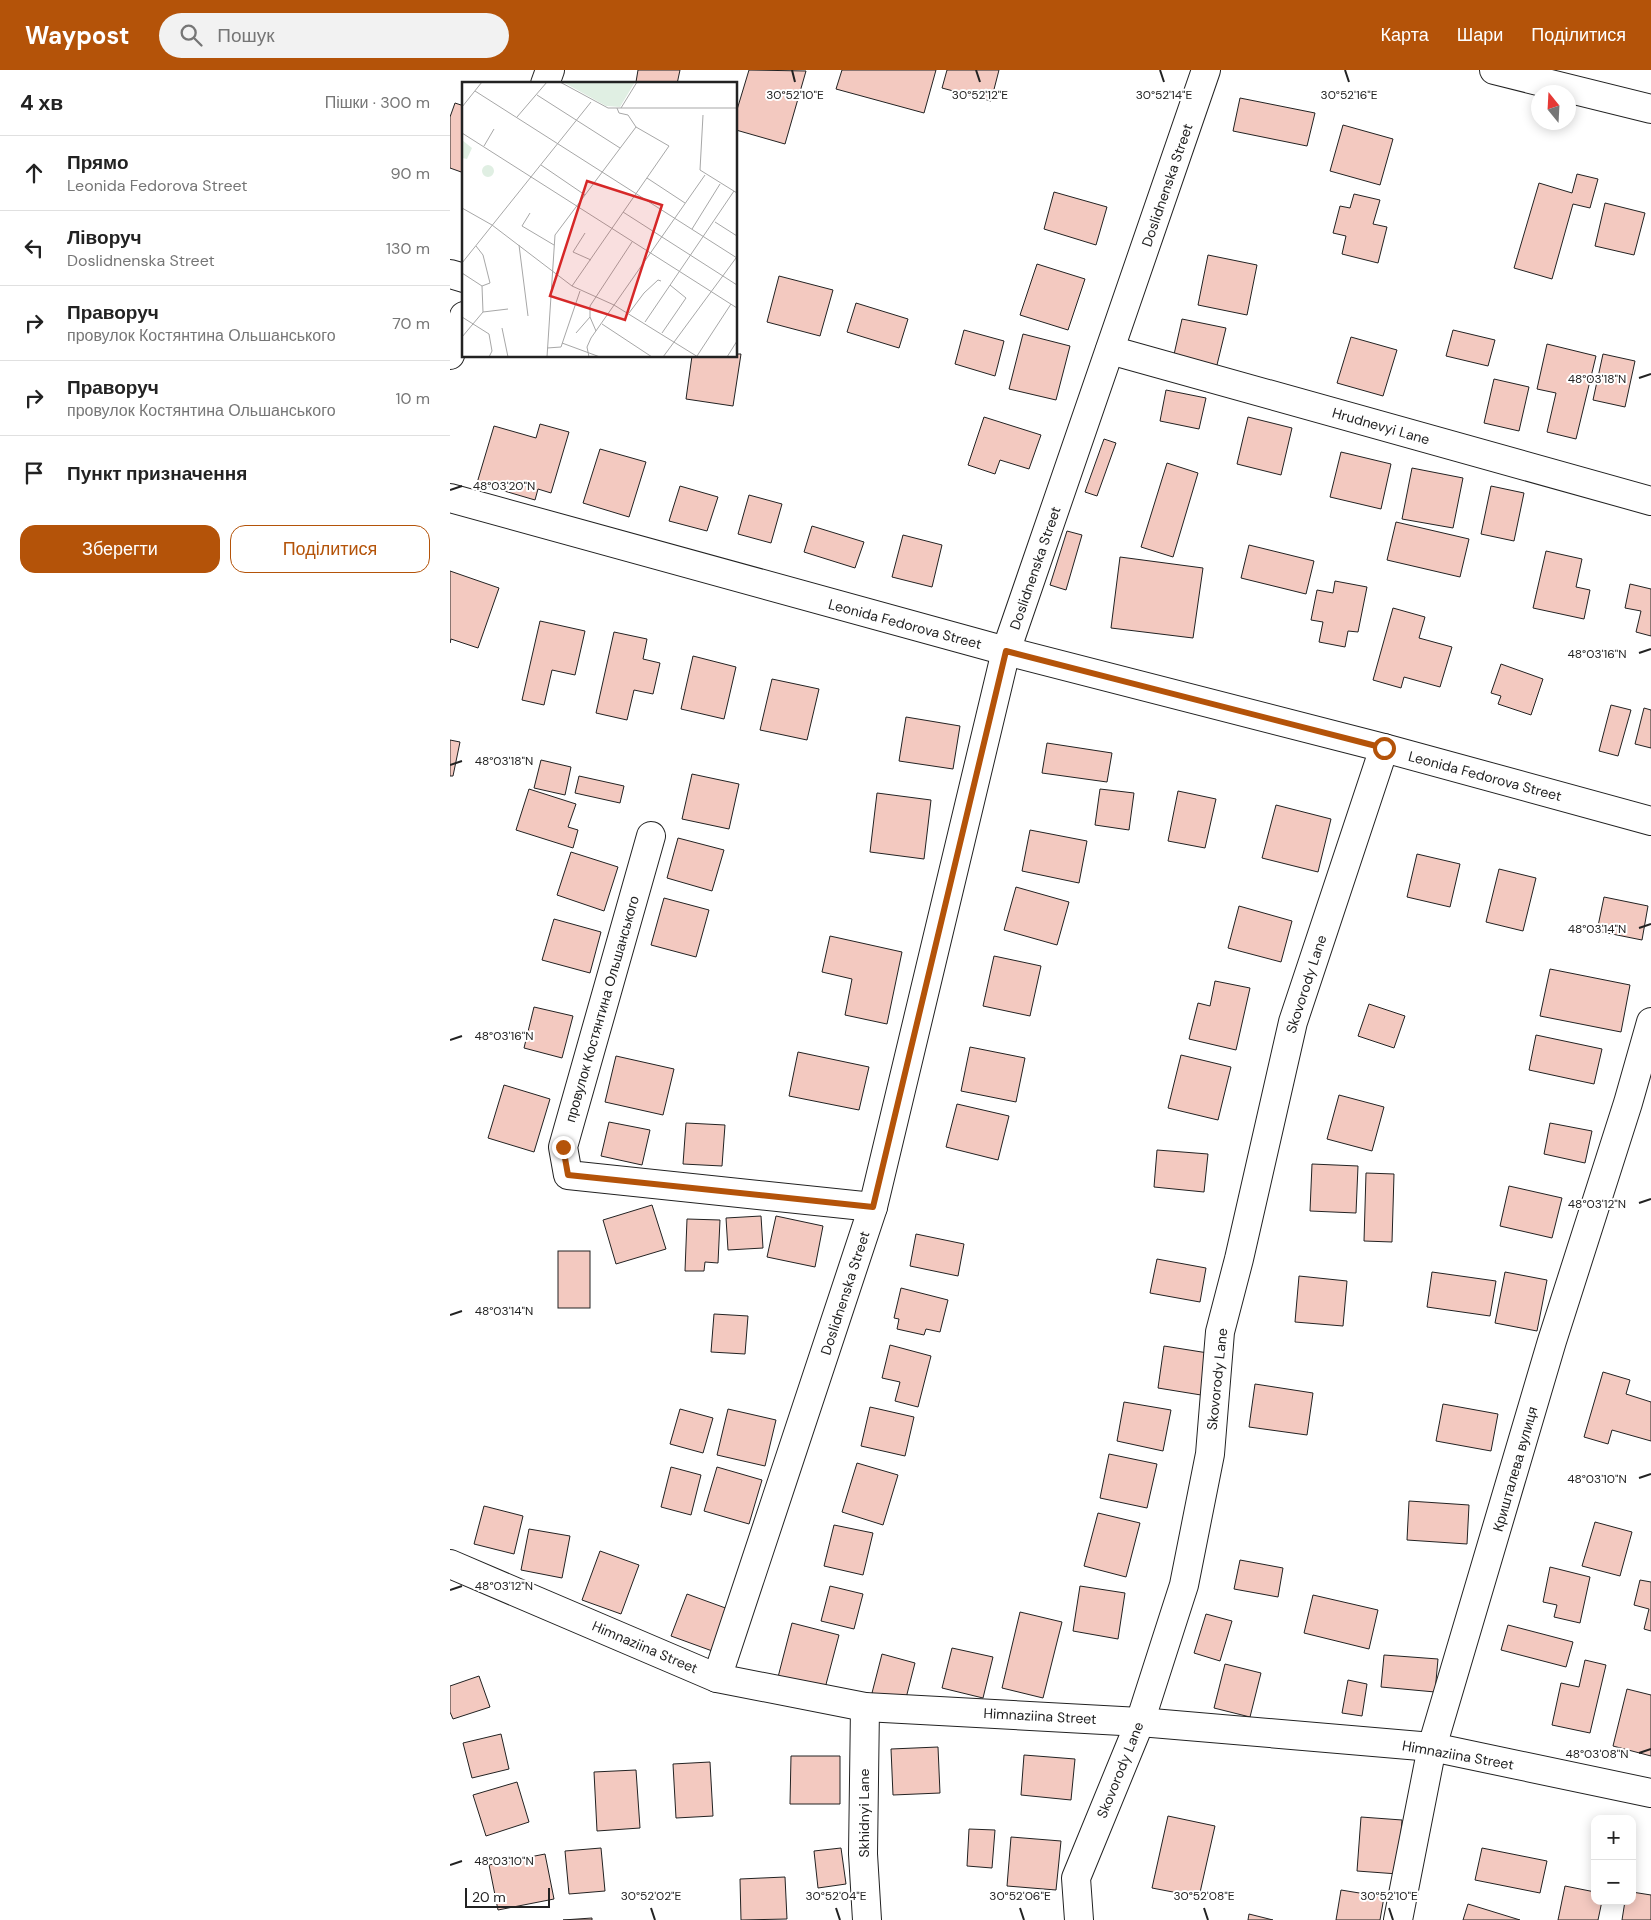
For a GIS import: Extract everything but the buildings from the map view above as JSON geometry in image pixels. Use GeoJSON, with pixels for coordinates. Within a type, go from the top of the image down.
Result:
{"type":"FeatureCollection","features":[{"type":"Feature","properties":{"kind":"street"},"geometry":{"type":"LineString","coordinates":[[546,82],[550,70]]}},
{"type":"Feature","properties":{"kind":"street","name":"Doslidnenska Street"},"geometry":{"type":"LineString","coordinates":[[717,1678],[873,1207],[1006,651],[1206,70]]}},
{"type":"Feature","properties":{"kind":"street"},"geometry":{"type":"LineString","coordinates":[[1494,70],[1651,109]]}},
{"type":"Feature","properties":{"kind":"street"},"geometry":{"type":"LineString","coordinates":[[450,355],[462,322]]}},
{"type":"Feature","properties":{"kind":"street","name":"Hrudnevyi Lane"},"geometry":{"type":"LineString","coordinates":[[1110,350],[1651,501]]}},
{"type":"Feature","properties":{"kind":"street","name":"Leonida Fedorova Street"},"geometry":{"type":"LineString","coordinates":[[450,498],[1006,651],[1384,748],[1651,821]]}},
{"type":"Feature","properties":{"kind":"street","name":"Skovorody Lane"},"geometry":{"type":"LineString","coordinates":[[1079,1920],[1076,1878],[1140,1722],[1184,1585],[1210,1454],[1220,1332],[1239,1259],[1293,1022],[1384,748]]}},
{"type":"Feature","properties":{"kind":"street","name":"провулок Костянтина Ольшанського"},"geometry":{"type":"LineString","coordinates":[[651,836],[563,1147],[568,1175],[873,1207]]}},
{"type":"Feature","properties":{"kind":"street","name":"Кришталева вулиця"},"geometry":{"type":"LineString","coordinates":[[1398,1920],[1432,1747],[1552,1341],[1628,1103],[1651,1022]]}},
{"type":"Feature","properties":{"kind":"street","name":"Himnaziina Street"},"geometry":{"type":"LineString","coordinates":[[450,1564],[717,1678],[865,1707],[1140,1722],[1432,1747],[1651,1793]]}},
{"type":"Feature","properties":{"kind":"street","name":"Skhidnyi Lane"},"geometry":{"type":"LineString","coordinates":[[865,1707],[863,1854],[867,1920]]}},
{"type":"Feature","properties":{"kind":"route"},"geometry":{"type":"LineString","coordinates":[[563,1147],[568,1175],[873,1207],[1006,651],[1384,748]]}}]}
